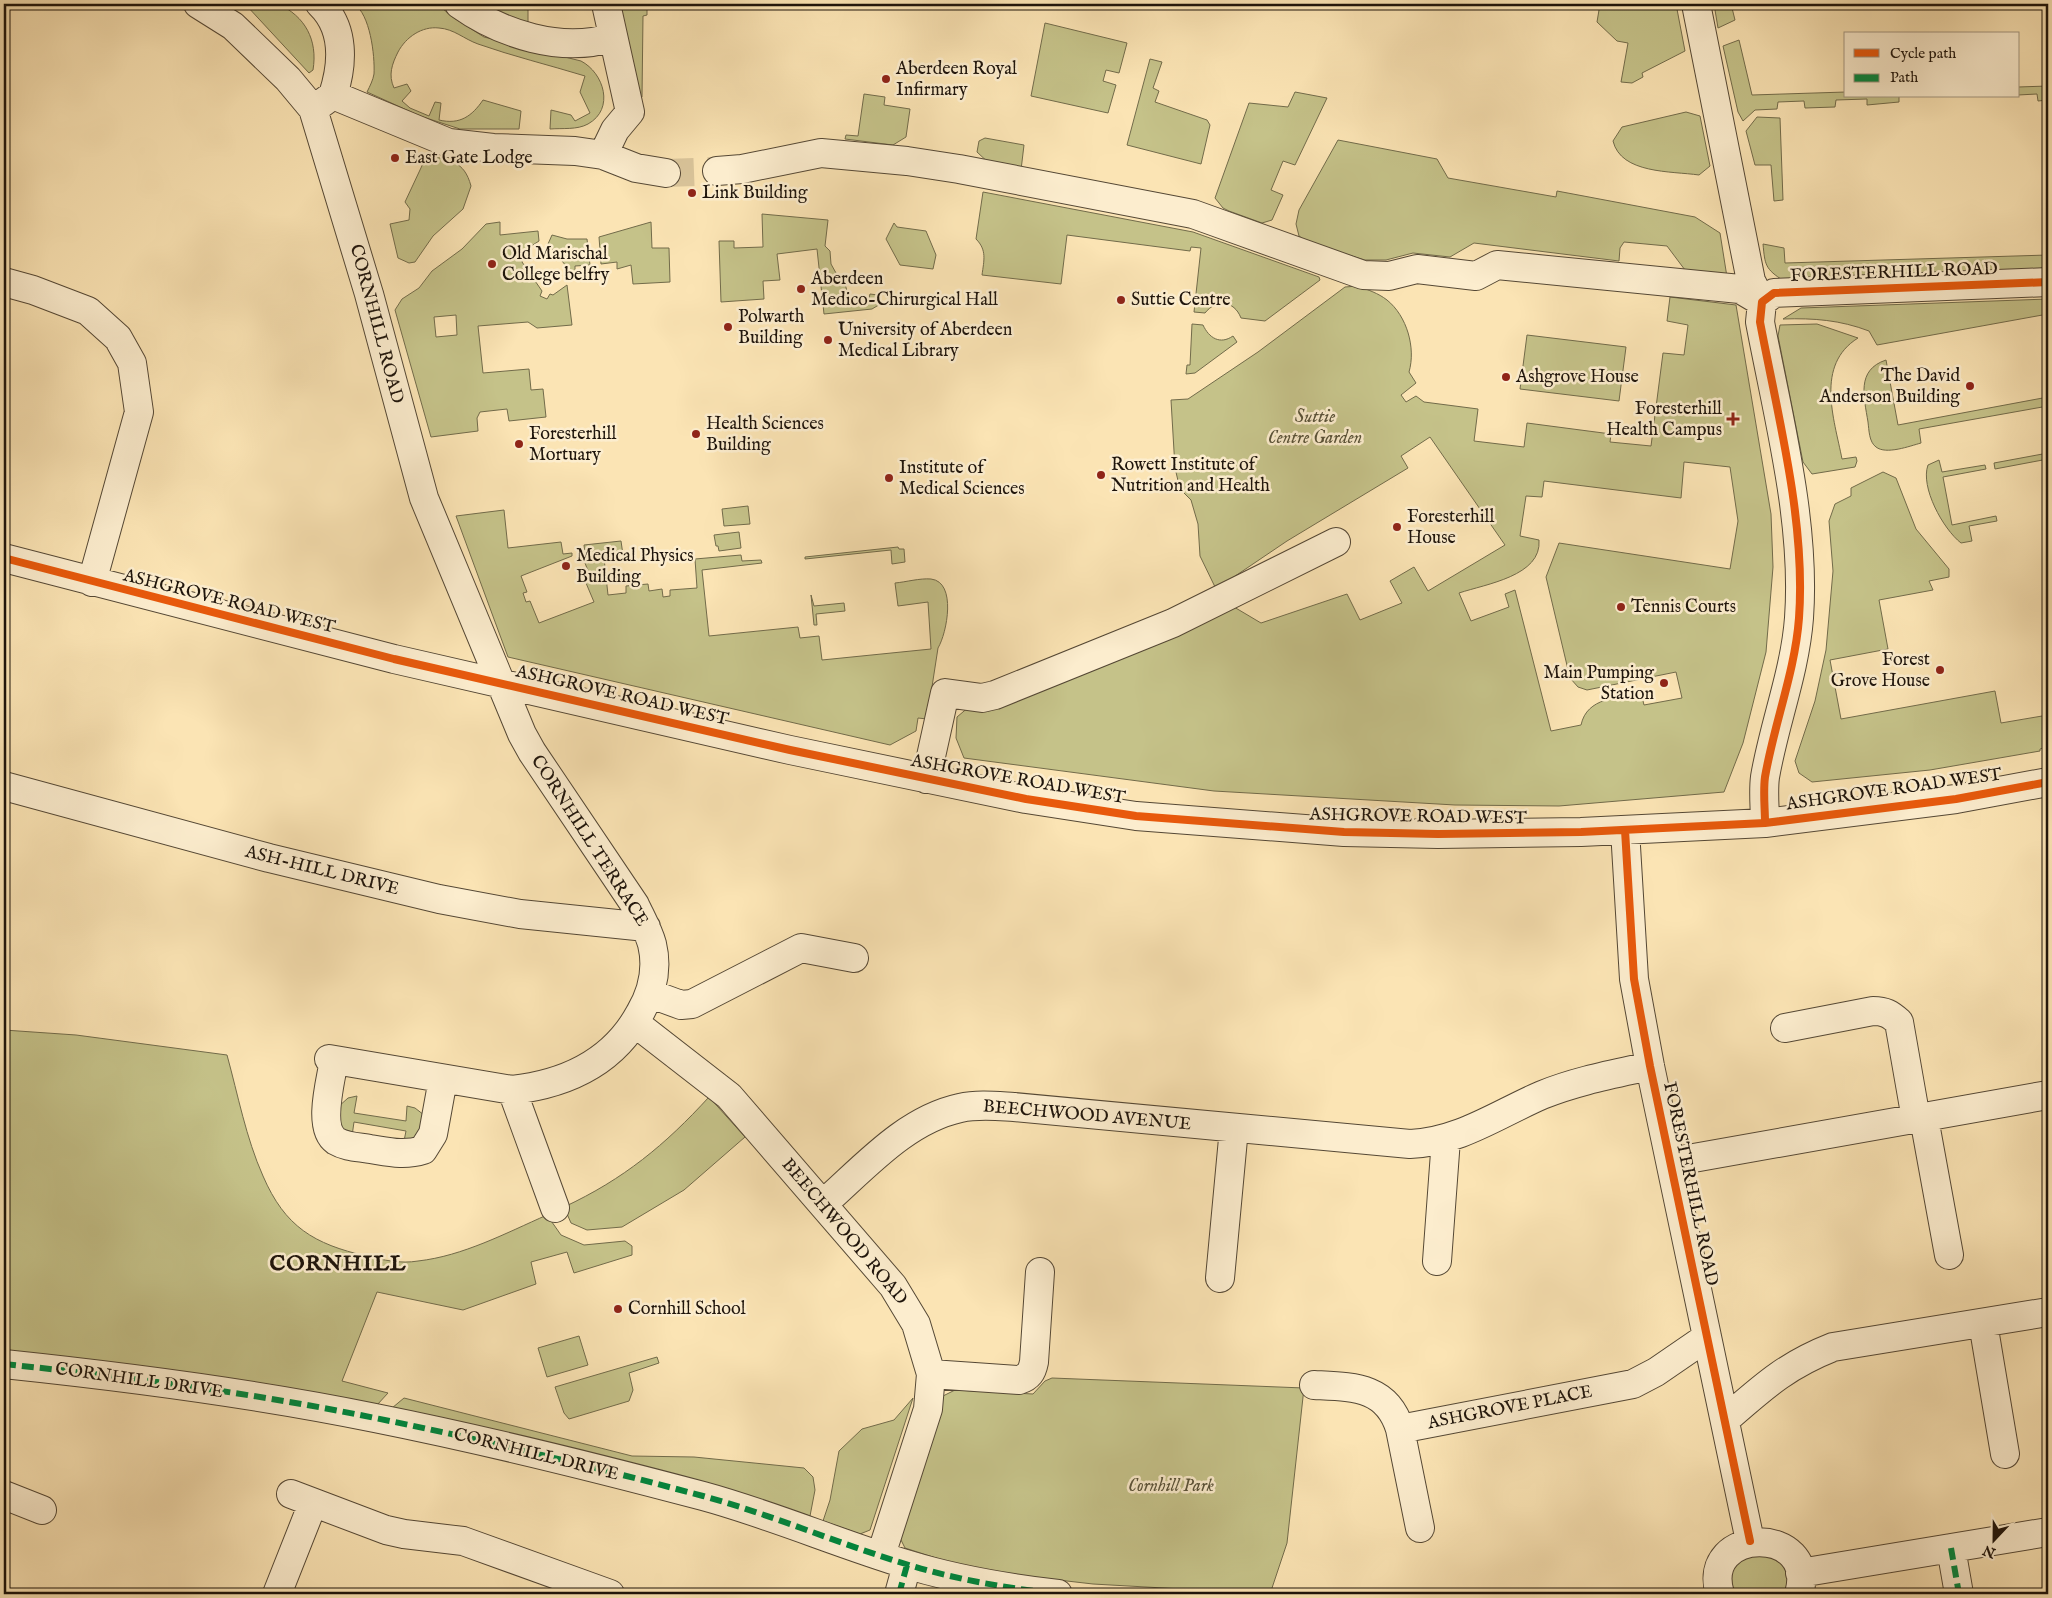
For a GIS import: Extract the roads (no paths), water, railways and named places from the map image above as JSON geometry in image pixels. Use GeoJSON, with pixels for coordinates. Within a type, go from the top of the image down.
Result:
{"type":"FeatureCollection","features":[{"type":"Feature","properties":{"kind":"street","name":"CORNHILL ROAD"},"geometry":{"type":"LineString","coordinates":[[203,4],[233,26],[288,79],[323,102],[369,294],[424,498],[502,684]]}},
{"type":"Feature","properties":{"kind":"street"},"geometry":{"type":"LineString","coordinates":[[320,4],[335,25],[341,61],[323,102],[449,143],[493,148],[575,151],[666,173]]}},
{"type":"Feature","properties":{"kind":"street"},"geometry":{"type":"LineString","coordinates":[[459,4],[504,29],[540,38],[582,44],[613,37]]}},
{"type":"Feature","properties":{"kind":"street"},"geometry":{"type":"LineString","coordinates":[[606,4],[630,112],[615,130],[611,159]]}},
{"type":"Feature","properties":{"kind":"street"},"geometry":{"type":"LineString","coordinates":[[1696,4],[1751,281],[1762,302],[1760,322],[1791,492],[1798,559],[1799,609],[1791,667],[1765,779],[1765,823]]}},
{"type":"Feature","properties":{"kind":"street"},"geometry":{"type":"LineString","coordinates":[[717,171],[742,169],[821,153],[908,161],[1000,176],[1193,214],[1363,276],[1389,276],[1417,269],[1476,276],[1497,264],[1607,277],[1740,289],[1762,302]]}},
{"type":"Feature","properties":{"kind":"street"},"geometry":{"type":"LineString","coordinates":[[4,282],[33,290],[88,311],[118,338],[132,363],[139,412],[92,582]]}},
{"type":"Feature","properties":{"kind":"street","name":"FORESTERHILL ROAD"},"geometry":{"type":"LineString","coordinates":[[1762,302],[1774,293],[2048,282]]}},
{"type":"Feature","properties":{"kind":"street"},"geometry":{"type":"LineString","coordinates":[[926,779],[945,693],[982,698],[1011,689],[1173,623],[1336,542]]}},
{"type":"Feature","properties":{"kind":"street","name":"ASHGROVE ROAD WEST"},"geometry":{"type":"LineString","coordinates":[[4,558],[385,657],[502,684],[926,779],[1026,799],[1136,816],[1222,825],[1344,832],[1438,834],[1625,830],[1765,823],[1956,799],[2048,782]]}},
{"type":"Feature","properties":{"kind":"street","name":"CORNHILL TERRACE"},"geometry":{"type":"LineString","coordinates":[[443,1079],[433,1134],[423,1150],[402,1155],[337,1141],[329,1134],[326,1114],[332,1059],[512,1090],[541,1087],[590,1067],[611,1051],[636,1023],[651,994],[654,962],[652,945],[646,927],[532,752],[502,684]]}},
{"type":"Feature","properties":{"kind":"street","name":"ASH-HILL DRIVE"},"geometry":{"type":"LineString","coordinates":[[4,786],[269,858],[394,889],[520,914],[646,927]]}},
{"type":"Feature","properties":{"kind":"street","name":"FORESTERHILL ROAD"},"geometry":{"type":"LineString","coordinates":[[1625,830],[1634,979],[1650,1066],[1750,1542]]}},
{"type":"Feature","properties":{"kind":"street"},"geometry":{"type":"LineString","coordinates":[[651,994],[681,1005],[692,1004],[801,948],[854,958]]}},
{"type":"Feature","properties":{"kind":"street"},"geometry":{"type":"LineString","coordinates":[[1785,1028],[1873,1011],[1885,1011],[1899,1022],[1949,1255]]}},
{"type":"Feature","properties":{"kind":"street","name":"BEECHWOOD ROAD"},"geometry":{"type":"LineString","coordinates":[[636,1023],[729,1096],[823,1204],[905,1304],[916,1324],[930,1374],[928,1409],[881,1555]]}},
{"type":"Feature","properties":{"kind":"street","name":"BEECHWOOD AVENUE"},"geometry":{"type":"LineString","coordinates":[[823,1204],[916,1125],[939,1114],[961,1108],[986,1105],[1014,1107],[1410,1144],[1446,1139],[1543,1095],[1650,1066]]}},
{"type":"Feature","properties":{"kind":"street"},"geometry":{"type":"LineString","coordinates":[[512,1090],[555,1208]]}},
{"type":"Feature","properties":{"kind":"street"},"geometry":{"type":"LineString","coordinates":[[1671,1162],[2048,1095]]}},
{"type":"Feature","properties":{"kind":"street"},"geometry":{"type":"LineString","coordinates":[[1220,1278],[1234,1128]]}},
{"type":"Feature","properties":{"kind":"street"},"geometry":{"type":"LineString","coordinates":[[1437,1261],[1446,1139]]}},
{"type":"Feature","properties":{"kind":"street"},"geometry":{"type":"LineString","coordinates":[[930,1374],[1019,1380],[1030,1375],[1034,1362],[1040,1272]]}},
{"type":"Feature","properties":{"kind":"street"},"geometry":{"type":"LineString","coordinates":[[1725,1420],[1781,1372],[1807,1358],[1833,1348],[2048,1312]]}},
{"type":"Feature","properties":{"kind":"street"},"geometry":{"type":"LineString","coordinates":[[1984,1323],[2005,1454]]}},
{"type":"Feature","properties":{"kind":"street","name":"ASHGROVE PLACE"},"geometry":{"type":"LineString","coordinates":[[1400,1429],[1633,1384],[1656,1372],[1707,1337]]}},
{"type":"Feature","properties":{"kind":"street","name":"CORNHILL DRIVE"},"geometry":{"type":"LineString","coordinates":[[4,1364],[149,1381],[316,1407],[437,1431],[704,1496],[907,1565],[994,1586],[1058,1594]]}},
{"type":"Feature","properties":{"kind":"street"},"geometry":{"type":"LineString","coordinates":[[1314,1385],[1345,1387],[1369,1392],[1387,1402],[1396,1414],[1420,1528]]}},
{"type":"Feature","properties":{"kind":"street"},"geometry":{"type":"LineString","coordinates":[[4,1495],[42,1510]]}},
{"type":"Feature","properties":{"kind":"street"},"geometry":{"type":"LineString","coordinates":[[277,1594],[302,1499],[361,1521],[404,1534],[463,1541],[610,1594]]}},
{"type":"Feature","properties":{"kind":"street"},"geometry":{"type":"LineString","coordinates":[[1715,1594],[1718,1576],[1724,1560],[1735,1548],[1750,1542],[1766,1541],[1782,1547],[1794,1558],[1800,1584],[1951,1548],[2048,1532]]}},
{"type":"Feature","properties":{"kind":"street"},"geometry":{"type":"LineString","coordinates":[[1951,1548],[1959,1594]]}},
{"type":"Feature","properties":{"kind":"street"},"geometry":{"type":"LineString","coordinates":[[899,1594],[907,1565]]}},
{"type":"Feature","properties":{"kind":"tunnel"},"geometry":{"type":"LineString","coordinates":[[666,173],[717,171]]}},
{"type":"Feature","properties":{"kind":"place","name":"Aberdeen Royal Infirmary"},"geometry":{"type":"Point","coordinates":[886,79]}},
{"type":"Feature","properties":{"kind":"place","name":"East Gate Lodge"},"geometry":{"type":"Point","coordinates":[395,158]}},
{"type":"Feature","properties":{"kind":"place","name":"Link Building"},"geometry":{"type":"Point","coordinates":[692,193]}},
{"type":"Feature","properties":{"kind":"place","name":"Old Marischal College belfry"},"geometry":{"type":"Point","coordinates":[492,264]}},
{"type":"Feature","properties":{"kind":"place","name":"Aberdeen Medico-Chirurgical Hall"},"geometry":{"type":"Point","coordinates":[801,289]}},
{"type":"Feature","properties":{"kind":"place","name":"Suttie Centre"},"geometry":{"type":"Point","coordinates":[1121,300]}},
{"type":"Feature","properties":{"kind":"place","name":"Polwarth Building"},"geometry":{"type":"Point","coordinates":[728,327]}},
{"type":"Feature","properties":{"kind":"place","name":"University of Aberdeen Medical Library"},"geometry":{"type":"Point","coordinates":[828,340]}},
{"type":"Feature","properties":{"kind":"place","name":"Ashgrove House"},"geometry":{"type":"Point","coordinates":[1506,377]}},
{"type":"Feature","properties":{"kind":"place","name":"The David Anderson Building"},"geometry":{"type":"Point","coordinates":[1970,386]}},
{"type":"Feature","properties":{"kind":"place","name":"Foresterhill Health Campus"},"geometry":{"type":"Point","coordinates":[1733,419]}},
{"type":"Feature","properties":{"kind":"place","name":"Health Sciences Building"},"geometry":{"type":"Point","coordinates":[696,434]}},
{"type":"Feature","properties":{"kind":"place","name":"Foresterhill Mortuary"},"geometry":{"type":"Point","coordinates":[519,444]}},
{"type":"Feature","properties":{"kind":"place","name":"Rowett Institute of Nutrition and Health"},"geometry":{"type":"Point","coordinates":[1101,475]}},
{"type":"Feature","properties":{"kind":"place","name":"Institute of Medical Sciences"},"geometry":{"type":"Point","coordinates":[889,478]}},
{"type":"Feature","properties":{"kind":"place","name":"Foresterhill House"},"geometry":{"type":"Point","coordinates":[1397,527]}},
{"type":"Feature","properties":{"kind":"place","name":"Medical Physics Building"},"geometry":{"type":"Point","coordinates":[566,566]}},
{"type":"Feature","properties":{"kind":"place","name":"Tennis Courts"},"geometry":{"type":"Point","coordinates":[1621,607]}},
{"type":"Feature","properties":{"kind":"place","name":"Forest Grove House"},"geometry":{"type":"Point","coordinates":[1940,670]}},
{"type":"Feature","properties":{"kind":"place","name":"Main Pumping Station"},"geometry":{"type":"Point","coordinates":[1664,683]}},
{"type":"Feature","properties":{"kind":"place","name":"Cornhill School"},"geometry":{"type":"Point","coordinates":[618,1309]}},
{"type":"Feature","properties":{"kind":"district","name":"CORNHILL"},"geometry":{"type":"Point","coordinates":[338,1264]}},
{"type":"Feature","properties":{"kind":"park label","name":"Suttie Centre Garden"},"geometry":{"type":"Point","coordinates":[1315,427]}},
{"type":"Feature","properties":{"kind":"park label","name":"Cornhill Park"},"geometry":{"type":"Point","coordinates":[1171,1486]}}]}
